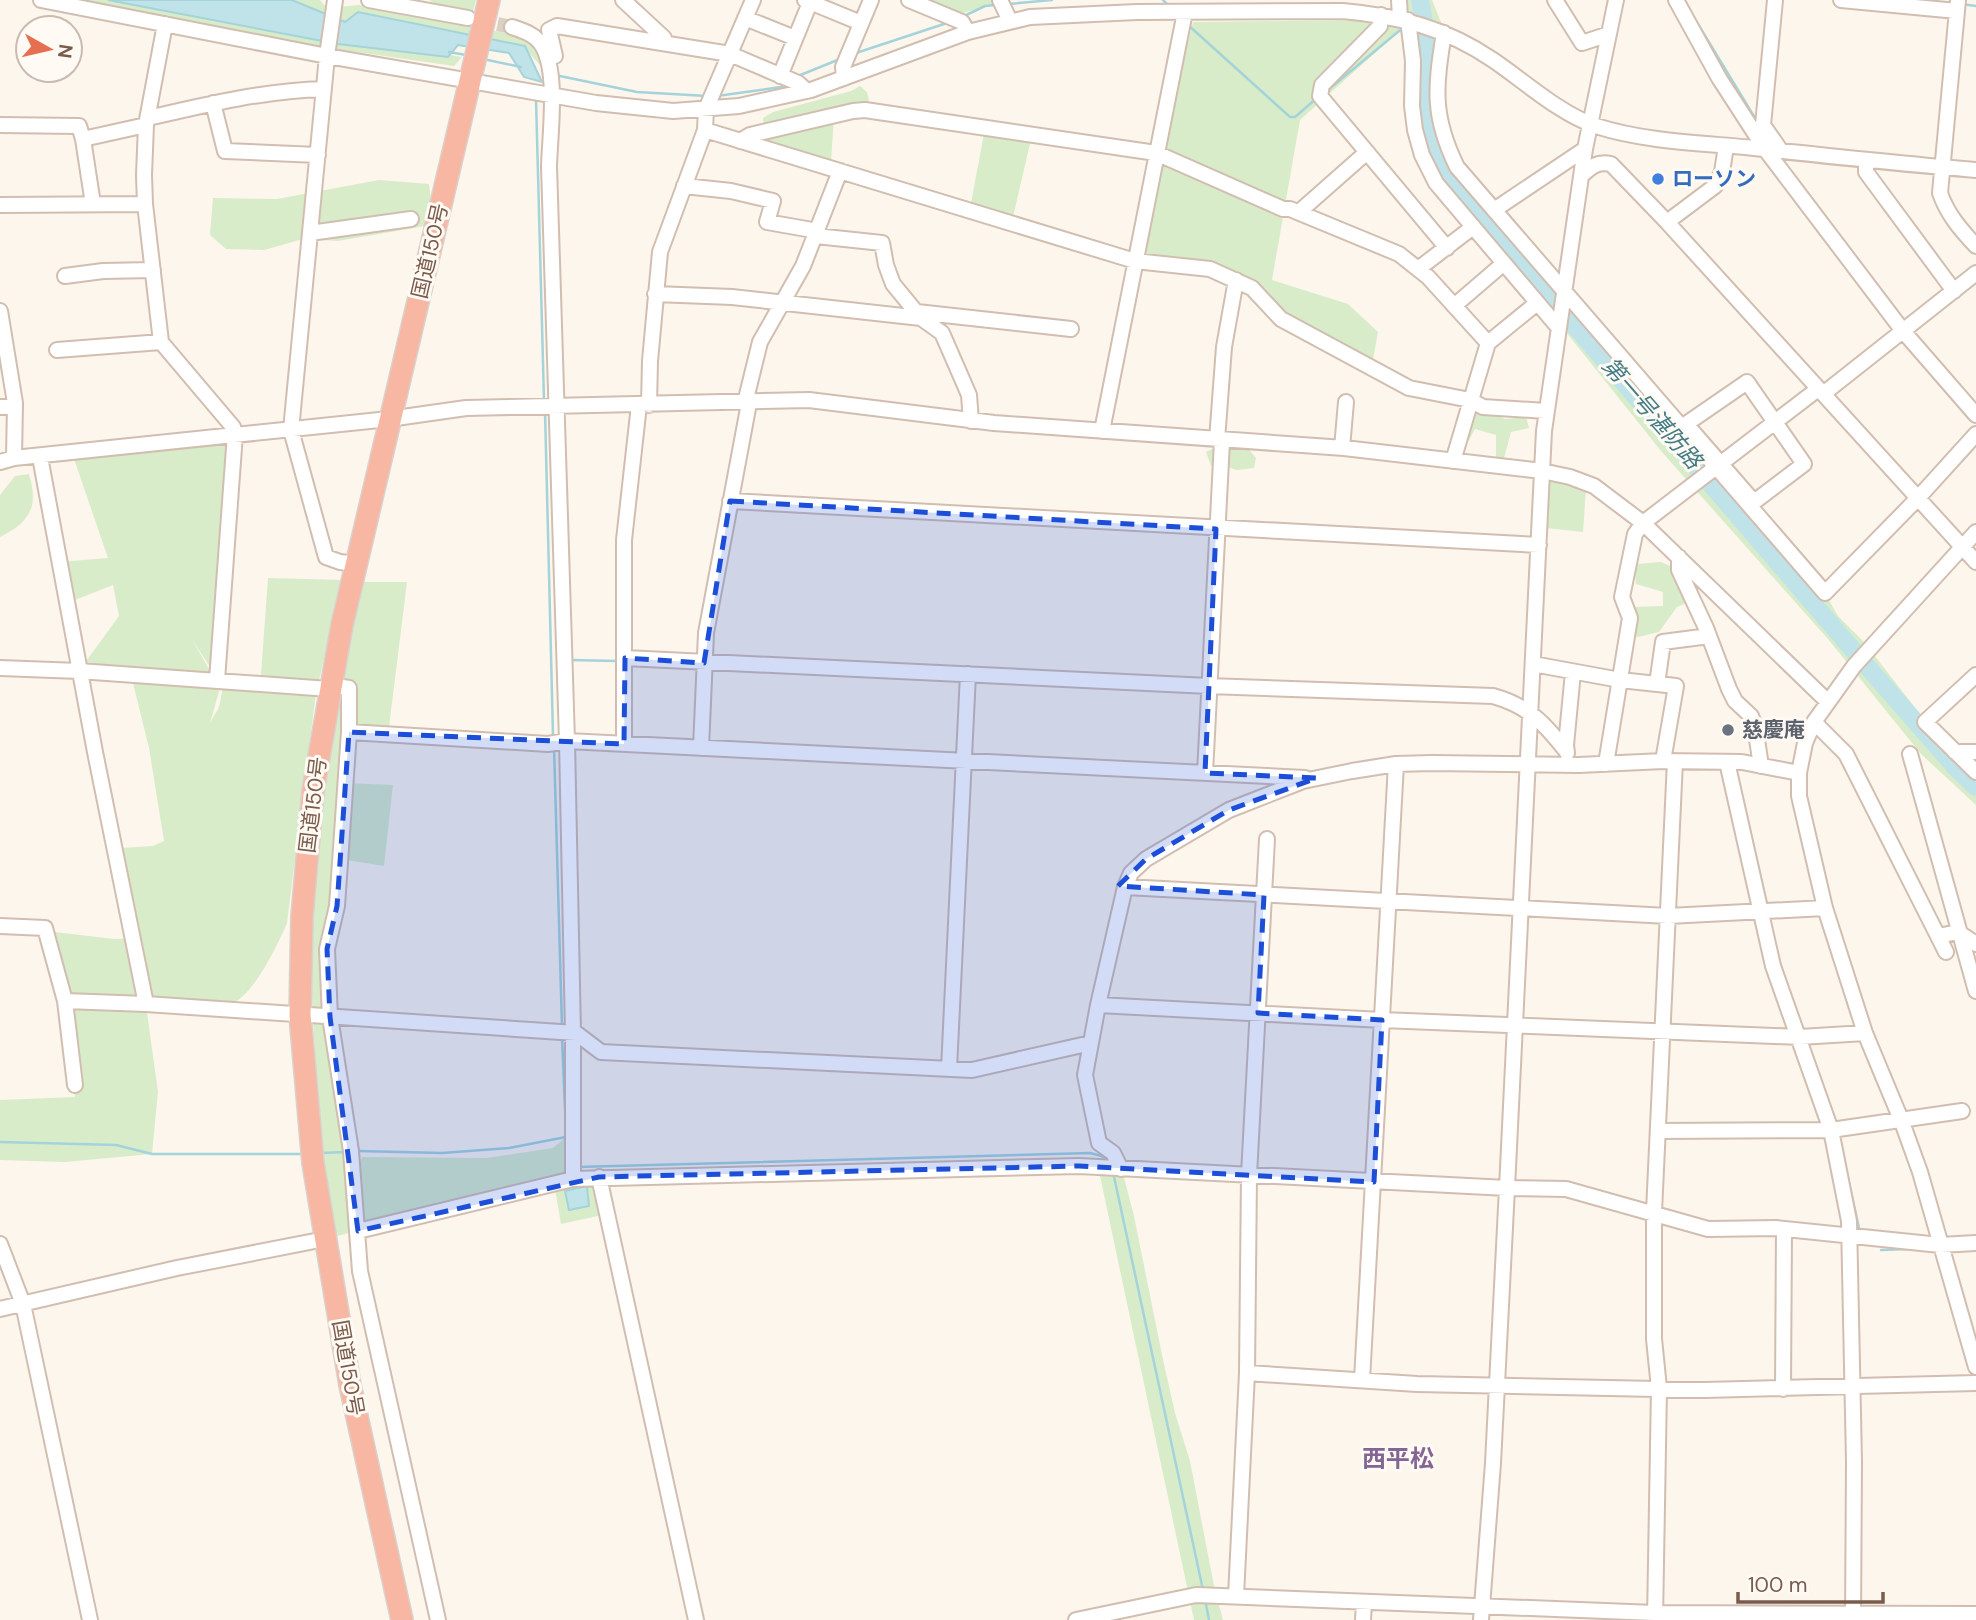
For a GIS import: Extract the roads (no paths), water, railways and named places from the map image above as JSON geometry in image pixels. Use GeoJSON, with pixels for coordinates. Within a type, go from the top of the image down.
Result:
{"type":"FeatureCollection","features":[{"type":"Feature","properties":{"kind":"highway","name":"国道150号"},"geometry":{"type":"LineString","coordinates":[[402,1620],[350,1385],[313,1163],[300,1015],[302,916],[313,791],[329,687],[471,76],[475,24],[489,0]]}},
{"type":"Feature","properties":{"kind":"street"},"geometry":{"type":"LineString","coordinates":[[41,0],[471,76],[527,91],[641,109],[673,111],[775,100],[844,78],[968,32],[1010,21],[1092,7],[1185,12],[1343,11],[1404,19],[1442,32],[1490,58],[1564,109],[1591,124],[1637,135],[1726,146],[1976,170]]}},
{"type":"Feature","properties":{"kind":"street"},"geometry":{"type":"LineString","coordinates":[[369,0],[475,24]]}},
{"type":"Feature","properties":{"kind":"street"},"geometry":{"type":"LineString","coordinates":[[623,0],[664,38],[664,43]]}},
{"type":"Feature","properties":{"kind":"street"},"geometry":{"type":"LineString","coordinates":[[624,744],[624,540],[644,405],[660,251],[705,131],[706,109],[753,0]]}},
{"type":"Feature","properties":{"kind":"street"},"geometry":{"type":"LineString","coordinates":[[844,78],[843,67],[871,0]]}},
{"type":"Feature","properties":{"kind":"street"},"geometry":{"type":"LineString","coordinates":[[909,0],[962,22],[968,32]]}},
{"type":"Feature","properties":{"kind":"street"},"geometry":{"type":"LineString","coordinates":[[1000,0],[1010,21]]}},
{"type":"Feature","properties":{"kind":"street"},"geometry":{"type":"LineString","coordinates":[[1399,0],[1413,61],[1412,106],[1422,155],[1436,183],[1537,303],[1558,324]]}},
{"type":"Feature","properties":{"kind":"street"},"geometry":{"type":"LineString","coordinates":[[1555,0],[1583,43],[1609,34]]}},
{"type":"Feature","properties":{"kind":"street"},"geometry":{"type":"LineString","coordinates":[[1481,1614],[1516,1026],[1546,411],[1585,149],[1616,0]]}},
{"type":"Feature","properties":{"kind":"street"},"geometry":{"type":"LineString","coordinates":[[1676,0],[1719,78],[1765,149],[1907,328],[1972,405]]}},
{"type":"Feature","properties":{"kind":"street"},"geometry":{"type":"LineString","coordinates":[[1775,0],[1763,125],[1781,151]]}},
{"type":"Feature","properties":{"kind":"street"},"geometry":{"type":"LineString","coordinates":[[1841,0],[1957,7],[1940,193],[1944,205],[1959,228],[1976,246]]}},
{"type":"Feature","properties":{"kind":"street"},"geometry":{"type":"LineString","coordinates":[[780,76],[809,1],[861,23]]}},
{"type":"Feature","properties":{"kind":"street"},"geometry":{"type":"LineString","coordinates":[[334,6],[291,430],[326,557],[356,564]]}},
{"type":"Feature","properties":{"kind":"street"},"geometry":{"type":"LineString","coordinates":[[1102,431],[1185,12]]}},
{"type":"Feature","properties":{"kind":"street"},"geometry":{"type":"LineString","coordinates":[[1381,15],[1380,26],[1322,85],[1320,96],[1447,248]]}},
{"type":"Feature","properties":{"kind":"street"},"geometry":{"type":"LineString","coordinates":[[746,18],[795,38]]}},
{"type":"Feature","properties":{"kind":"street"},"geometry":{"type":"LineString","coordinates":[[165,24],[147,121],[145,204],[161,342],[233,426],[235,434],[217,680]]}},
{"type":"Feature","properties":{"kind":"street"},"geometry":{"type":"LineString","coordinates":[[512,27],[527,32],[543,47],[549,67],[549,166],[567,741],[566,1033],[574,1169]]}},
{"type":"Feature","properties":{"kind":"street"},"geometry":{"type":"LineString","coordinates":[[549,94],[559,71],[549,35],[552,27],[730,54],[798,83],[807,91]]}},
{"type":"Feature","properties":{"kind":"street"},"geometry":{"type":"LineString","coordinates":[[1442,32],[1437,74],[1440,128],[1457,167],[1825,593],[1976,434]]}},
{"type":"Feature","properties":{"kind":"street"},"geometry":{"type":"LineString","coordinates":[[83,139],[213,103],[282,91],[324,89]]}},
{"type":"Feature","properties":{"kind":"street"},"geometry":{"type":"LineString","coordinates":[[213,103],[225,151],[318,155]]}},
{"type":"Feature","properties":{"kind":"street"},"geometry":{"type":"LineString","coordinates":[[740,141],[750,135],[865,110],[1156,153],[1283,209],[1299,212],[1399,254],[1418,269],[1489,343]]}},
{"type":"Feature","properties":{"kind":"street"},"geometry":{"type":"LineString","coordinates":[[0,125],[79,125],[93,204]]}},
{"type":"Feature","properties":{"kind":"street"},"geometry":{"type":"LineString","coordinates":[[705,131],[1135,261],[1210,269],[1252,288],[1281,319],[1409,387],[1470,400],[1483,407],[1546,411]]}},
{"type":"Feature","properties":{"kind":"street"},"geometry":{"type":"LineString","coordinates":[[1667,222],[1715,186],[1723,172],[1726,146]]}},
{"type":"Feature","properties":{"kind":"street"},"geometry":{"type":"LineString","coordinates":[[1494,210],[1585,149]]}},
{"type":"Feature","properties":{"kind":"street"},"geometry":{"type":"LineString","coordinates":[[1299,212],[1367,152]]}},
{"type":"Feature","properties":{"kind":"street"},"geometry":{"type":"LineString","coordinates":[[1866,160],[1866,172],[1954,291]]}},
{"type":"Feature","properties":{"kind":"street"},"geometry":{"type":"LineString","coordinates":[[1581,176],[1594,164],[1611,164],[1976,562]]}},
{"type":"Feature","properties":{"kind":"street"},"geometry":{"type":"LineString","coordinates":[[701,748],[706,633],[760,342],[803,266],[839,171]]}},
{"type":"Feature","properties":{"kind":"street"},"geometry":{"type":"LineString","coordinates":[[684,186],[731,191],[773,201],[767,222],[817,234],[882,243],[893,284],[919,315],[942,333],[969,395],[971,421]]}},
{"type":"Feature","properties":{"kind":"street"},"geometry":{"type":"LineString","coordinates":[[0,205],[145,204]]}},
{"type":"Feature","properties":{"kind":"street"},"geometry":{"type":"LineString","coordinates":[[310,233],[411,219]]}},
{"type":"Feature","properties":{"kind":"street"},"geometry":{"type":"LineString","coordinates":[[1418,269],[1474,228]]}},
{"type":"Feature","properties":{"kind":"street"},"geometry":{"type":"LineString","coordinates":[[1454,306],[1504,264]]}},
{"type":"Feature","properties":{"kind":"street"},"geometry":{"type":"LineString","coordinates":[[65,276],[103,271],[153,270]]}},
{"type":"Feature","properties":{"kind":"street"},"geometry":{"type":"LineString","coordinates":[[1606,764],[1630,618],[1622,597],[1635,534],[1643,523],[1775,421],[1821,392],[1907,328],[1976,273]]}},
{"type":"Feature","properties":{"kind":"street"},"geometry":{"type":"LineString","coordinates":[[1205,773],[1224,347],[1236,281]]}},
{"type":"Feature","properties":{"kind":"street"},"geometry":{"type":"LineString","coordinates":[[655,294],[718,296],[1071,329]]}},
{"type":"Feature","properties":{"kind":"street"},"geometry":{"type":"LineString","coordinates":[[1453,461],[1489,343],[1537,303]]}},
{"type":"Feature","properties":{"kind":"street"},"geometry":{"type":"LineString","coordinates":[[0,311],[15,407],[7,460],[390,419],[466,408],[809,400],[971,421],[1342,448],[1542,471],[1594,486],[1643,523],[1828,702]]}},
{"type":"Feature","properties":{"kind":"street"},"geometry":{"type":"LineString","coordinates":[[57,350],[161,342]]}},
{"type":"Feature","properties":{"kind":"street"},"geometry":{"type":"LineString","coordinates":[[1746,382],[1775,421],[1804,464],[1754,502],[1715,466],[1686,424],[1746,382]]}},
{"type":"Feature","properties":{"kind":"street"},"geometry":{"type":"LineString","coordinates":[[1342,448],[1346,402]]}},
{"type":"Feature","properties":{"kind":"street"},"geometry":{"type":"LineString","coordinates":[[0,407],[15,407]]}},
{"type":"Feature","properties":{"kind":"street"},"geometry":{"type":"LineString","coordinates":[[40,457],[79,671],[146,1004]]}},
{"type":"Feature","properties":{"kind":"street"},"geometry":{"type":"LineString","coordinates":[[730,501],[1539,545]]}},
{"type":"Feature","properties":{"kind":"street"},"geometry":{"type":"LineString","coordinates":[[1976,532],[1854,666],[1814,722],[1805,743],[1799,774],[1803,819],[1825,908],[1866,1033],[1920,1172],[1976,1367]]}},
{"type":"Feature","properties":{"kind":"street"},"geometry":{"type":"LineString","coordinates":[[1679,557],[1679,570],[1735,701],[1751,716],[1755,726],[1761,766]]}},
{"type":"Feature","properties":{"kind":"street"},"geometry":{"type":"LineString","coordinates":[[1657,684],[1663,642],[1709,636]]}},
{"type":"Feature","properties":{"kind":"street"},"geometry":{"type":"LineString","coordinates":[[625,658],[1209,687],[1493,696],[1514,702],[1531,713],[1545,725],[1566,758]]}},
{"type":"Feature","properties":{"kind":"street"},"geometry":{"type":"LineString","coordinates":[[1533,664],[1620,680],[1676,686],[1669,761],[1668,916],[1654,1212],[1654,1339],[1659,1388],[1655,1616]]}},
{"type":"Feature","properties":{"kind":"street"},"geometry":{"type":"LineString","coordinates":[[0,668],[349,688],[349,732],[337,905],[327,948],[330,1017],[349,1139],[360,1271],[438,1620]]}},
{"type":"Feature","properties":{"kind":"street"},"geometry":{"type":"LineString","coordinates":[[1566,758],[1573,672]]}},
{"type":"Feature","properties":{"kind":"street"},"geometry":{"type":"LineString","coordinates":[[949,1069],[968,674]]}},
{"type":"Feature","properties":{"kind":"street"},"geometry":{"type":"LineString","coordinates":[[1976,675],[1925,722],[1976,772]]}},
{"type":"Feature","properties":{"kind":"street"},"geometry":{"type":"LineString","coordinates":[[1814,722],[1846,754],[1946,952]]}},
{"type":"Feature","properties":{"kind":"street"},"geometry":{"type":"LineString","coordinates":[[349,732],[548,744],[567,741],[1317,778]]}},
{"type":"Feature","properties":{"kind":"street"},"geometry":{"type":"LineString","coordinates":[[1955,752],[1976,752]]}},
{"type":"Feature","properties":{"kind":"street"},"geometry":{"type":"LineString","coordinates":[[1910,754],[1976,991]]}},
{"type":"Feature","properties":{"kind":"street"},"geometry":{"type":"LineString","coordinates":[[1121,1168],[1113,1153],[1099,1143],[1085,1075],[1125,887],[1131,873],[1146,859],[1178,838],[1229,810],[1303,781],[1396,764],[1528,764],[1566,758],[1606,764],[1669,761],[1761,766],[1799,774]]}},
{"type":"Feature","properties":{"kind":"street"},"geometry":{"type":"LineString","coordinates":[[1362,1380],[1396,764]]}},
{"type":"Feature","properties":{"kind":"street"},"geometry":{"type":"LineString","coordinates":[[1728,765],[1766,912],[1773,967],[1801,1037],[1830,1130],[1849,1222],[1853,1387],[1853,1617]]}},
{"type":"Feature","properties":{"kind":"street"},"geometry":{"type":"LineString","coordinates":[[1236,1596],[1247,1373],[1249,1175],[1268,839]]}},
{"type":"Feature","properties":{"kind":"street"},"geometry":{"type":"LineString","coordinates":[[1125,887],[1668,916],[1825,908]]}},
{"type":"Feature","properties":{"kind":"street"},"geometry":{"type":"LineString","coordinates":[[0,926],[45,928],[65,1001],[75,1085]]}},
{"type":"Feature","properties":{"kind":"street"},"geometry":{"type":"LineString","coordinates":[[1938,936],[1958,932],[1976,944]]}},
{"type":"Feature","properties":{"kind":"street"},"geometry":{"type":"LineString","coordinates":[[65,1001],[576,1033],[601,1052],[972,1070],[1091,1043]]}},
{"type":"Feature","properties":{"kind":"street"},"geometry":{"type":"LineString","coordinates":[[1098,1005],[1663,1032],[1801,1037],[1866,1033]]}},
{"type":"Feature","properties":{"kind":"street"},"geometry":{"type":"LineString","coordinates":[[1658,1131],[1830,1130],[1902,1122],[1962,1111]]}},
{"type":"Feature","properties":{"kind":"street"},"geometry":{"type":"LineString","coordinates":[[358,1231],[574,1169],[599,1177],[1079,1166],[1566,1189],[1708,1229],[1784,1229],[1940,1245],[1976,1243]]}},
{"type":"Feature","properties":{"kind":"street"},"geometry":{"type":"LineString","coordinates":[[599,1177],[696,1620]]}},
{"type":"Feature","properties":{"kind":"street"},"geometry":{"type":"LineString","coordinates":[[1783,1389],[1784,1229]]}},
{"type":"Feature","properties":{"kind":"street"},"geometry":{"type":"LineString","coordinates":[[0,1309],[177,1268],[325,1239]]}},
{"type":"Feature","properties":{"kind":"street"},"geometry":{"type":"LineString","coordinates":[[0,1244],[23,1304],[90,1620]]}},
{"type":"Feature","properties":{"kind":"street"},"geometry":{"type":"LineString","coordinates":[[1247,1373],[1496,1386],[1730,1391],[1976,1383]]}},
{"type":"Feature","properties":{"kind":"street"},"geometry":{"type":"LineString","coordinates":[[1076,1620],[1204,1595],[1364,1602],[1481,1614],[1754,1617],[1925,1617],[1976,1614]]}},
{"type":"Feature","properties":{"kind":"street"},"geometry":{"type":"LineString","coordinates":[[1363,1620],[1364,1602]]}},
{"type":"Feature","properties":{"kind":"water"},"geometry":{"type":"Polygon","coordinates":[[[108,0],[292,0],[345,22],[358,12],[525,46],[542,82],[524,77],[509,53],[458,45],[448,57],[338,44],[108,0]]]}},
{"type":"Feature","properties":{"kind":"water"},"geometry":{"type":"Polygon","coordinates":[[[587,1186],[589,1206],[569,1210],[565,1191],[587,1186]]]}},
{"type":"Feature","properties":{"kind":"waterway"},"geometry":{"type":"LineString","coordinates":[[1009,4],[1052,0]]}},
{"type":"Feature","properties":{"kind":"waterway"},"geometry":{"type":"LineString","coordinates":[[1163,0],[1170,7]]}},
{"type":"Feature","properties":{"kind":"waterway","name":"第一号湛防路"},"geometry":{"type":"LineString","coordinates":[[1420,0],[1428,45],[1426,126],[1431,148],[1448,178],[1865,664],[1956,768],[1976,787]]}},
{"type":"Feature","properties":{"kind":"waterway"},"geometry":{"type":"LineString","coordinates":[[1916,0],[1951,3]]}},
{"type":"Feature","properties":{"kind":"waterway"},"geometry":{"type":"LineString","coordinates":[[1961,4],[1976,6]]}},
{"type":"Feature","properties":{"kind":"waterway"},"geometry":{"type":"LineString","coordinates":[[962,17],[985,6],[995,5]]}},
{"type":"Feature","properties":{"kind":"waterway"},"geometry":{"type":"LineString","coordinates":[[1696,21],[1758,123]]}},
{"type":"Feature","properties":{"kind":"waterway"},"geometry":{"type":"LineString","coordinates":[[856,53],[950,22]]}},
{"type":"Feature","properties":{"kind":"waterway"},"geometry":{"type":"LineString","coordinates":[[1187,24],[1290,117],[1295,117],[1317,98]]}},
{"type":"Feature","properties":{"kind":"waterway"},"geometry":{"type":"LineString","coordinates":[[1328,90],[1399,31],[1405,29]]}},
{"type":"Feature","properties":{"kind":"waterway"},"geometry":{"type":"LineString","coordinates":[[449,52],[466,55]]}},
{"type":"Feature","properties":{"kind":"waterway"},"geometry":{"type":"LineString","coordinates":[[483,59],[521,67]]}},
{"type":"Feature","properties":{"kind":"waterway"},"geometry":{"type":"LineString","coordinates":[[798,76],[840,59]]}},
{"type":"Feature","properties":{"kind":"waterway"},"geometry":{"type":"LineString","coordinates":[[555,75],[637,92],[707,96]]}},
{"type":"Feature","properties":{"kind":"waterway"},"geometry":{"type":"LineString","coordinates":[[717,96],[781,87],[786,83]]}},
{"type":"Feature","properties":{"kind":"waterway"},"geometry":{"type":"LineString","coordinates":[[536,99],[544,401]]}},
{"type":"Feature","properties":{"kind":"waterway"},"geometry":{"type":"LineString","coordinates":[[545,411],[553,736]]}},
{"type":"Feature","properties":{"kind":"waterway"},"geometry":{"type":"LineString","coordinates":[[569,660],[618,661]]}},
{"type":"Feature","properties":{"kind":"waterway"},"geometry":{"type":"LineString","coordinates":[[554,747],[562,1027]]}},
{"type":"Feature","properties":{"kind":"waterway"},"geometry":{"type":"LineString","coordinates":[[1736,769],[1767,905]]}},
{"type":"Feature","properties":{"kind":"waterway"},"geometry":{"type":"LineString","coordinates":[[1776,949],[1782,970]]}},
{"type":"Feature","properties":{"kind":"waterway"},"geometry":{"type":"LineString","coordinates":[[562,1037],[566,1132]]}},
{"type":"Feature","properties":{"kind":"waterway"},"geometry":{"type":"LineString","coordinates":[[358,1151],[442,1153],[509,1148],[566,1137]]}},
{"type":"Feature","properties":{"kind":"waterway"},"geometry":{"type":"LineString","coordinates":[[0,1142],[116,1145],[152,1154],[302,1154]]}},
{"type":"Feature","properties":{"kind":"waterway"},"geometry":{"type":"LineString","coordinates":[[1840,1142],[1859,1228]]}},
{"type":"Feature","properties":{"kind":"waterway"},"geometry":{"type":"LineString","coordinates":[[319,1153],[347,1152]]}},
{"type":"Feature","properties":{"kind":"waterway"},"geometry":{"type":"LineString","coordinates":[[577,1167],[1090,1153],[1105,1157],[1110,1162]]}},
{"type":"Feature","properties":{"kind":"waterway"},"geometry":{"type":"LineString","coordinates":[[1113,1172],[1203,1590]]}},
{"type":"Feature","properties":{"kind":"waterway"},"geometry":{"type":"LineString","coordinates":[[1881,1250],[1910,1249]]}},
{"type":"Feature","properties":{"kind":"waterway"},"geometry":{"type":"LineString","coordinates":[[1205,1599],[1209,1620]]}},
{"type":"Feature","properties":{"kind":"tunnel"},"geometry":{"type":"LineString","coordinates":[[477,20],[512,27]]}},
{"type":"Feature","properties":{"kind":"place","name":"ローソン"},"geometry":{"type":"Point","coordinates":[1658,179]}},
{"type":"Feature","properties":{"kind":"place","name":"慈慶庵"},"geometry":{"type":"Point","coordinates":[1728,730]}},
{"type":"Feature","properties":{"kind":"district","name":"西平松"},"geometry":{"type":"Point","coordinates":[1398,1458]}}]}
